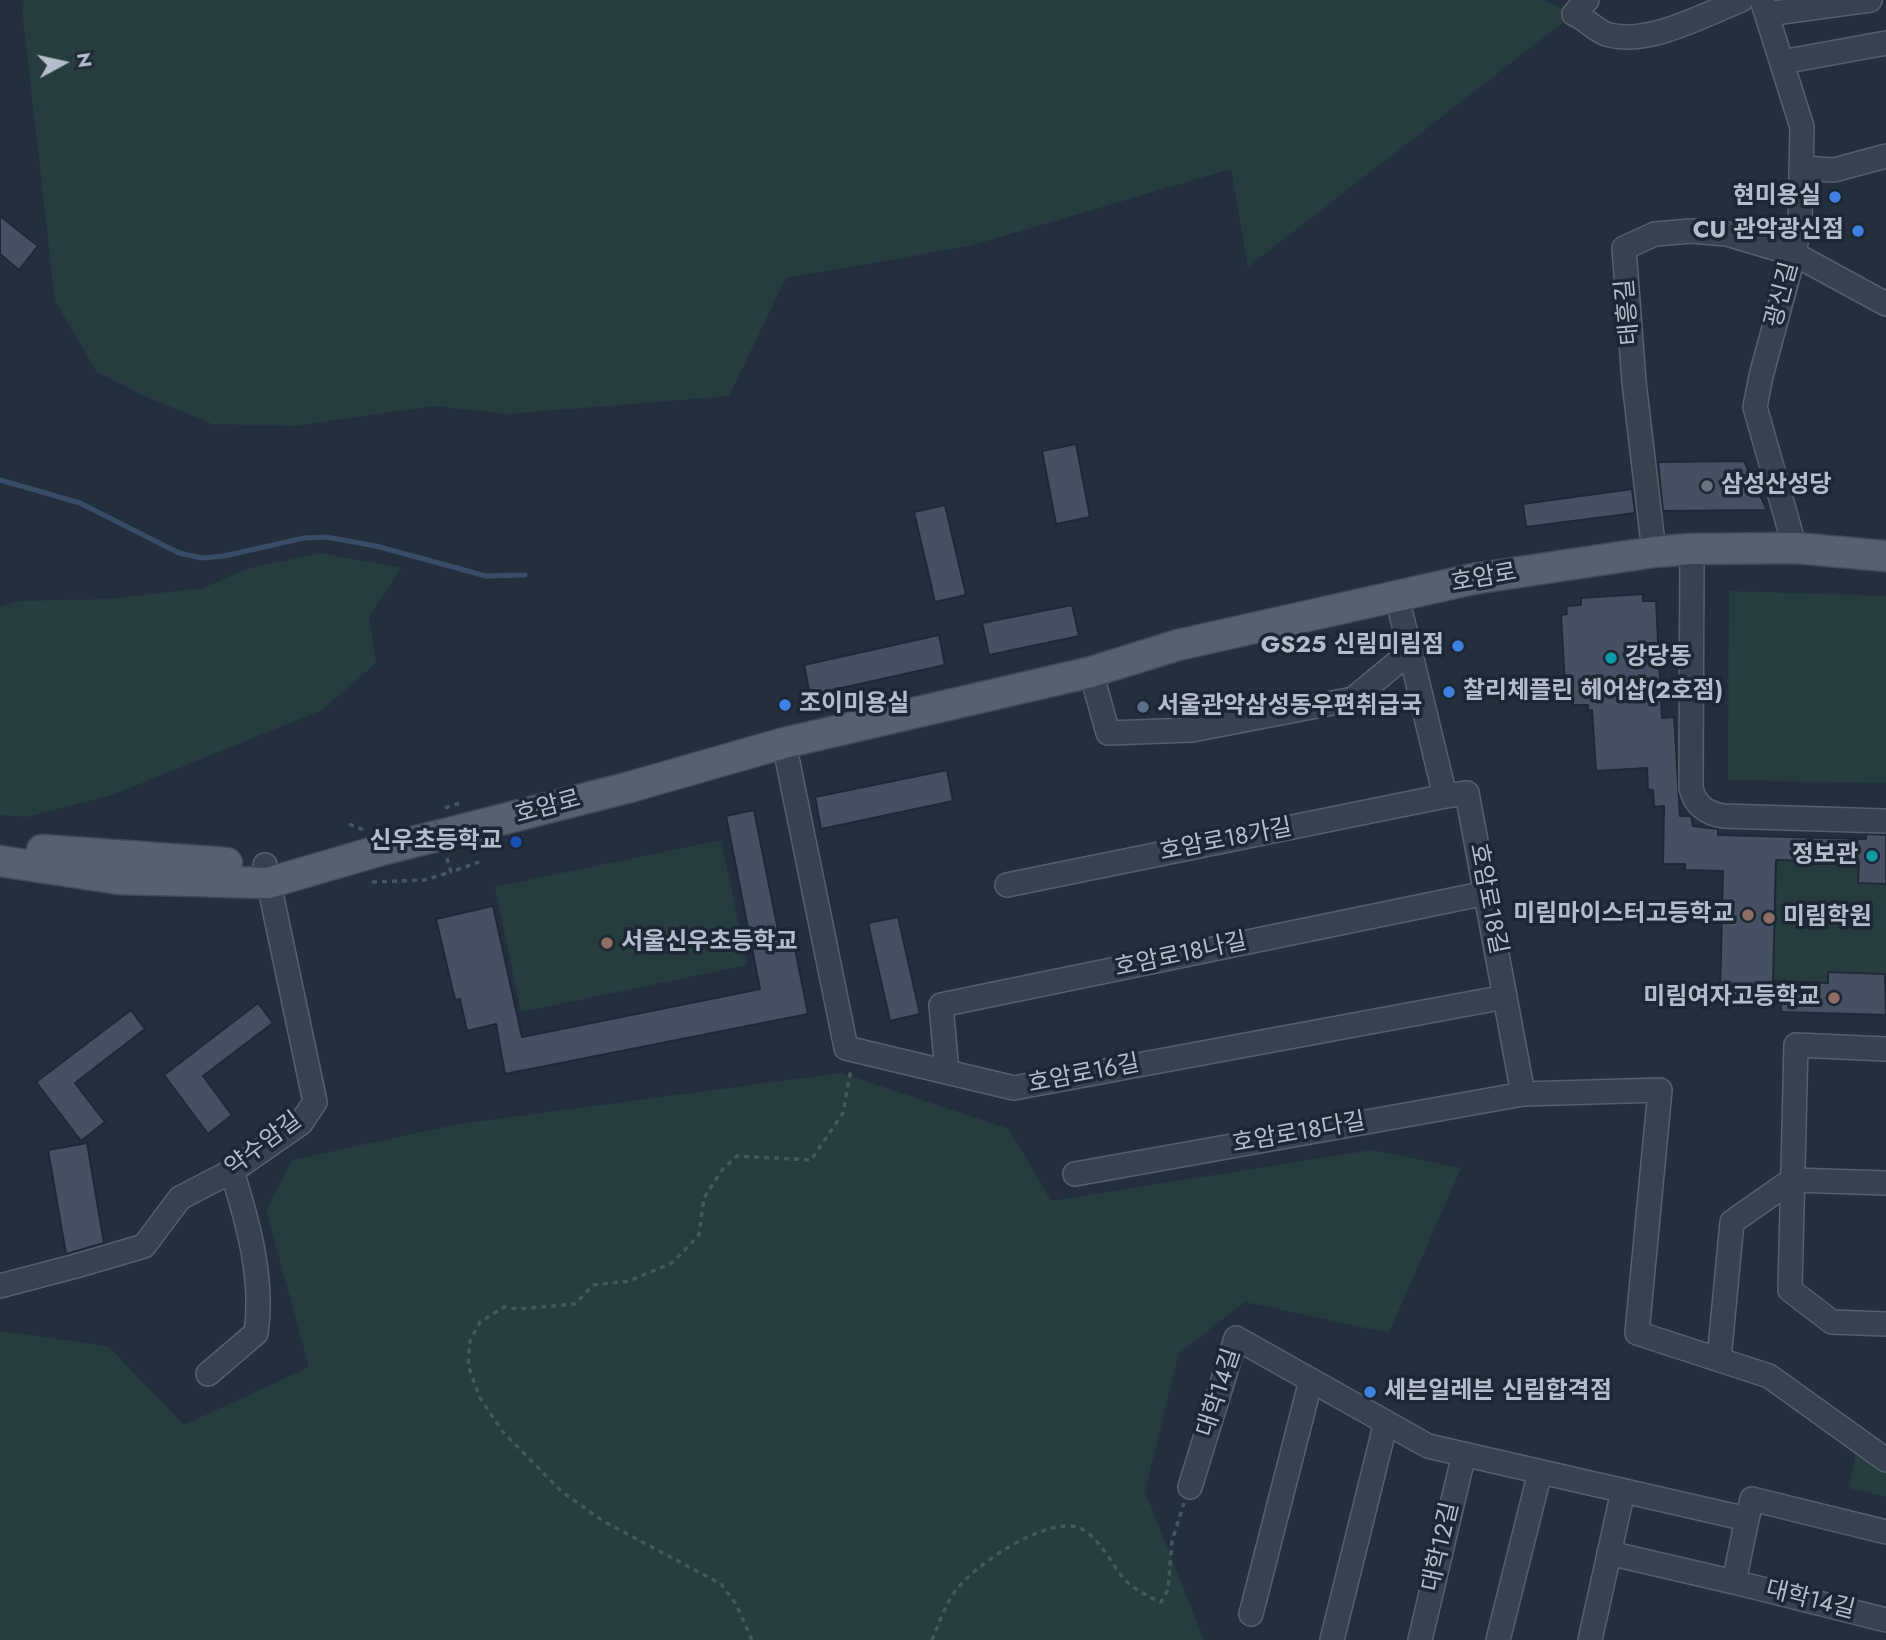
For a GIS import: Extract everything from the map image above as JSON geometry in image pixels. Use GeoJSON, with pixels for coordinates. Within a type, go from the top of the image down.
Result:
{"type":"FeatureCollection","features":[{"type":"Feature","properties":{"kind":"main road"},"geometry":{"type":"LineString","coordinates":[[0,843],[23,848],[266,874],[729,744],[1128,644],[1469,568],[1653,548],[1886,538]]}},
{"type":"Feature","properties":{"kind":"main road","name":"호암로"},"geometry":{"type":"LineString","coordinates":[[0,860],[120,879],[266,874],[378,851],[630,787],[784,743],[1091,672],[1178,645],[1473,579],[1653,548],[1692,549],[1793,542],[1886,556]]}},
{"type":"Feature","properties":{"kind":"street"},"geometry":{"type":"LineString","coordinates":[[1581,7],[1586,19],[1604,33],[1619,37],[1648,36],[1741,0]]}},
{"type":"Feature","properties":{"kind":"street"},"geometry":{"type":"LineString","coordinates":[[1765,7],[1870,0]]}},
{"type":"Feature","properties":{"kind":"street","name":"광신길"},"geometry":{"type":"LineString","coordinates":[[1765,7],[1802,127],[1802,168],[1800,220],[1794,254],[1755,407],[1793,542]]}},
{"type":"Feature","properties":{"kind":"street"},"geometry":{"type":"LineString","coordinates":[[1782,62],[1886,43]]}},
{"type":"Feature","properties":{"kind":"street"},"geometry":{"type":"LineString","coordinates":[[1802,168],[1834,170],[1886,156]]}},
{"type":"Feature","properties":{"kind":"street","name":"태흥길"},"geometry":{"type":"LineString","coordinates":[[1653,548],[1634,382],[1624,248],[1655,234],[1691,231],[1727,234],[1794,254]]}},
{"type":"Feature","properties":{"kind":"street"},"geometry":{"type":"LineString","coordinates":[[1794,254],[1886,304]]}},
{"type":"Feature","properties":{"kind":"street"},"geometry":{"type":"LineString","coordinates":[[1692,549],[1691,788],[1695,800],[1706,812],[1723,816],[1886,821]]}},
{"type":"Feature","properties":{"kind":"street"},"geometry":{"type":"LineString","coordinates":[[1397,597],[1445,796]]}},
{"type":"Feature","properties":{"kind":"street"},"geometry":{"type":"LineString","coordinates":[[1091,672],[1108,733],[1192,730],[1353,699],[1411,651]]}},
{"type":"Feature","properties":{"kind":"street"},"geometry":{"type":"LineString","coordinates":[[784,743],[846,1048],[855,1050]]}},
{"type":"Feature","properties":{"kind":"street","name":"호암로18길"},"geometry":{"type":"LineString","coordinates":[[1445,796],[1467,793],[1523,1094]]}},
{"type":"Feature","properties":{"kind":"street","name":"호암로18가길"},"geometry":{"type":"LineString","coordinates":[[1007,885],[1445,796]]}},
{"type":"Feature","properties":{"kind":"street","name":"약수암길"},"geometry":{"type":"LineString","coordinates":[[0,1286],[144,1246],[180,1198],[232,1171],[301,1123],[315,1102],[266,874]]}},
{"type":"Feature","properties":{"kind":"street","name":"호암로18나길"},"geometry":{"type":"LineString","coordinates":[[947,1072],[941,1005],[1486,893]]}},
{"type":"Feature","properties":{"kind":"street","name":"호암로16길"},"geometry":{"type":"LineString","coordinates":[[855,1050],[1014,1088],[1505,997]]}},
{"type":"Feature","properties":{"kind":"street"},"geometry":{"type":"LineString","coordinates":[[1886,1049],[1796,1045],[1790,1290],[1832,1322],[1886,1324]]}},
{"type":"Feature","properties":{"kind":"street"},"geometry":{"type":"LineString","coordinates":[[1523,1094],[1660,1090],[1637,1333],[1769,1376],[1886,1460]]}},
{"type":"Feature","properties":{"kind":"street","name":"호암로18다길"},"geometry":{"type":"LineString","coordinates":[[1075,1174],[1523,1094]]}},
{"type":"Feature","properties":{"kind":"street"},"geometry":{"type":"LineString","coordinates":[[208,1374],[256,1333],[260,1308],[249,1228],[232,1171]]}},
{"type":"Feature","properties":{"kind":"street"},"geometry":{"type":"LineString","coordinates":[[1719,1359],[1732,1222],[1793,1180],[1886,1183]]}},
{"type":"Feature","properties":{"kind":"street","name":"대학14길"},"geometry":{"type":"LineString","coordinates":[[1190,1487],[1236,1338],[1428,1446],[1747,1520],[1734,1582]]}},
{"type":"Feature","properties":{"kind":"street"},"geometry":{"type":"LineString","coordinates":[[1251,1614],[1311,1380]]}},
{"type":"Feature","properties":{"kind":"street"},"geometry":{"type":"LineString","coordinates":[[1332,1640],[1385,1422]]}},
{"type":"Feature","properties":{"kind":"street","name":"대학12길"},"geometry":{"type":"LineString","coordinates":[[1420,1640],[1464,1454]]}},
{"type":"Feature","properties":{"kind":"street"},"geometry":{"type":"LineString","coordinates":[[1498,1640],[1540,1472]]}},
{"type":"Feature","properties":{"kind":"street"},"geometry":{"type":"LineString","coordinates":[[1594,1639],[1623,1491]]}},
{"type":"Feature","properties":{"kind":"street"},"geometry":{"type":"LineString","coordinates":[[1747,1520],[1752,1499],[1886,1532]]}},
{"type":"Feature","properties":{"kind":"street","name":"대학14길"},"geometry":{"type":"LineString","coordinates":[[1609,1553],[1886,1620]]}},
{"type":"Feature","properties":{"kind":"path"},"geometry":{"type":"LineString","coordinates":[[435,821],[451,871]]}},
{"type":"Feature","properties":{"kind":"path"},"geometry":{"type":"LineString","coordinates":[[372,881],[424,880],[479,862]]}},
{"type":"Feature","properties":{"kind":"path"},"geometry":{"type":"LineString","coordinates":[[752,1640],[736,1604],[721,1584],[603,1521],[561,1491],[503,1432],[480,1398],[468,1365],[470,1341],[480,1322],[504,1307],[518,1309],[575,1304],[593,1285],[629,1280],[672,1263],[699,1235],[704,1198],[722,1170],[737,1156],[811,1160],[843,1114],[855,1050]]}},
{"type":"Feature","properties":{"kind":"path"},"geometry":{"type":"LineString","coordinates":[[932,1640],[953,1594],[982,1564],[1014,1543],[1058,1527],[1080,1528],[1101,1547],[1128,1583],[1161,1602],[1168,1590],[1172,1541],[1190,1487]]}},
{"type":"Feature","properties":{"kind":"green space"},"geometry":{"type":"Polygon","coordinates":[[[24,0],[1544,0],[1574,14],[1248,267],[1231,169],[970,246],[786,278],[729,396],[508,414],[433,406],[295,426],[212,424],[142,395],[97,372],[55,301],[22,9],[24,0]]]}},
{"type":"Feature","properties":{"kind":"green space"},"geometry":{"type":"Polygon","coordinates":[[[321,553],[401,568],[369,617],[376,663],[322,710],[115,794],[27,817],[0,815],[0,607],[18,601],[109,599],[203,588],[250,568],[321,553]]]}},
{"type":"Feature","properties":{"kind":"green space"},"geometry":{"type":"Polygon","coordinates":[[[1729,591],[1886,596],[1886,783],[1728,780],[1729,591]]]}},
{"type":"Feature","properties":{"kind":"green space"},"geometry":{"type":"Polygon","coordinates":[[[721,840],[747,965],[521,1012],[495,887],[721,840]]]}},
{"type":"Feature","properties":{"kind":"green space"},"geometry":{"type":"Polygon","coordinates":[[[1776,860],[1859,862],[1858,883],[1886,884],[1886,984],[1885,974],[1828,972],[1828,983],[1770,981],[1774,959],[1776,860]]]}},
{"type":"Feature","properties":{"kind":"green space"},"geometry":{"type":"Polygon","coordinates":[[[841,1073],[1009,1129],[1051,1201],[1372,1150],[1461,1168],[1389,1333],[1245,1302],[1179,1353],[1145,1491],[1204,1640],[0,1640],[0,1331],[108,1346],[184,1425],[309,1367],[266,1210],[292,1160],[459,1124],[841,1073]]]}},
{"type":"Feature","properties":{"kind":"green space"},"geometry":{"type":"Polygon","coordinates":[[[1858,1440],[1886,1460],[1886,1497],[1849,1488],[1858,1440]]]}},
{"type":"Feature","properties":{"kind":"building"},"geometry":{"type":"Polygon","coordinates":[[[0,216],[38,246],[19,270],[0,254],[0,216]]]}},
{"type":"Feature","properties":{"kind":"building"},"geometry":{"type":"Polygon","coordinates":[[[1076,444],[1090,517],[1056,524],[1042,451],[1076,444]]]}},
{"type":"Feature","properties":{"kind":"building","name":"삼성산성당"},"geometry":{"type":"Polygon","coordinates":[[[1744,461],[1767,510],[1663,511],[1658,462],[1744,461]]]}},
{"type":"Feature","properties":{"kind":"building"},"geometry":{"type":"Polygon","coordinates":[[[1632,489],[1635,513],[1526,527],[1523,504],[1632,489]]]}},
{"type":"Feature","properties":{"kind":"building"},"geometry":{"type":"Polygon","coordinates":[[[945,505],[966,595],[935,602],[914,512],[945,505]]]}},
{"type":"Feature","properties":{"kind":"building"},"geometry":{"type":"Polygon","coordinates":[[[1643,594],[1643,601],[1656,601],[1662,718],[1674,717],[1680,816],[1691,816],[1693,826],[1718,829],[1718,835],[1866,839],[1866,834],[1886,835],[1886,884],[1858,883],[1859,862],[1776,860],[1773,981],[1828,983],[1828,972],[1885,974],[1886,1015],[1781,1012],[1781,997],[1720,995],[1723,871],[1685,870],[1685,864],[1663,864],[1664,806],[1654,807],[1653,790],[1648,790],[1647,768],[1596,771],[1592,710],[1588,711],[1588,705],[1573,705],[1573,700],[1566,701],[1561,615],[1567,614],[1566,606],[1581,605],[1581,598],[1643,594]]]}},
{"type":"Feature","properties":{"kind":"building"},"geometry":{"type":"Polygon","coordinates":[[[1072,605],[1079,636],[989,655],[982,623],[1072,605]]]}},
{"type":"Feature","properties":{"kind":"building"},"geometry":{"type":"Polygon","coordinates":[[[939,635],[945,665],[810,695],[804,665],[939,635]]]}},
{"type":"Feature","properties":{"kind":"building"},"geometry":{"type":"Polygon","coordinates":[[[947,770],[953,801],[821,829],[815,797],[947,770]]]}},
{"type":"Feature","properties":{"kind":"building"},"geometry":{"type":"Polygon","coordinates":[[[754,810],[778,930],[791,928],[808,1014],[505,1074],[496,1024],[467,1031],[460,999],[455,1000],[436,919],[493,906],[522,1037],[760,989],[726,816],[754,810]]]}},
{"type":"Feature","properties":{"kind":"building"},"geometry":{"type":"Polygon","coordinates":[[[898,917],[920,1014],[890,1021],[868,923],[898,917]]]}},
{"type":"Feature","properties":{"kind":"building"},"geometry":{"type":"Polygon","coordinates":[[[258,1003],[273,1023],[203,1076],[232,1115],[208,1134],[164,1075],[258,1003]]]}},
{"type":"Feature","properties":{"kind":"building"},"geometry":{"type":"Polygon","coordinates":[[[131,1010],[145,1029],[75,1083],[105,1122],[81,1141],[36,1082],[131,1010]]]}},
{"type":"Feature","properties":{"kind":"building"},"geometry":{"type":"Polygon","coordinates":[[[87,1143],[104,1243],[66,1254],[48,1150],[87,1143]]]}},
{"type":"Feature","properties":{"kind":"waterway"},"geometry":{"type":"LineString","coordinates":[[0,480],[80,503],[179,553],[202,558],[224,556],[304,538],[326,537],[376,546],[486,576],[525,575]]}},
{"type":"Feature","properties":{"kind":"place","name":"현미용실"},"geometry":{"type":"Point","coordinates":[1835,197]}},
{"type":"Feature","properties":{"kind":"place","name":"CU 관악광신점"},"geometry":{"type":"Point","coordinates":[1858,231]}},
{"type":"Feature","properties":{"kind":"place","name":"삼성산성당"},"geometry":{"type":"Point","coordinates":[1707,486]}},
{"type":"Feature","properties":{"kind":"place","name":"GS25 신림미림점"},"geometry":{"type":"Point","coordinates":[1458,646]}},
{"type":"Feature","properties":{"kind":"place","name":"강당동"},"geometry":{"type":"Point","coordinates":[1611,658]}},
{"type":"Feature","properties":{"kind":"place","name":"찰리체플린 헤어샵(2호점)"},"geometry":{"type":"Point","coordinates":[1449,692]}},
{"type":"Feature","properties":{"kind":"place","name":"조이미용실"},"geometry":{"type":"Point","coordinates":[785,705]}},
{"type":"Feature","properties":{"kind":"place","name":"서울관악삼성동우편취급국"},"geometry":{"type":"Point","coordinates":[1143,707]}},
{"type":"Feature","properties":{"kind":"place","name":"신우초등학교"},"geometry":{"type":"Point","coordinates":[516,842]}},
{"type":"Feature","properties":{"kind":"place","name":"정보관"},"geometry":{"type":"Point","coordinates":[1872,856]}},
{"type":"Feature","properties":{"kind":"place","name":"미림마이스터고등학교"},"geometry":{"type":"Point","coordinates":[1748,915]}},
{"type":"Feature","properties":{"kind":"place","name":"미림학원"},"geometry":{"type":"Point","coordinates":[1769,918]}},
{"type":"Feature","properties":{"kind":"place","name":"서울신우초등학교"},"geometry":{"type":"Point","coordinates":[607,943]}},
{"type":"Feature","properties":{"kind":"place","name":"미림여자고등학교"},"geometry":{"type":"Point","coordinates":[1834,998]}},
{"type":"Feature","properties":{"kind":"place","name":"세븐일레븐 신림합격점"},"geometry":{"type":"Point","coordinates":[1370,1392]}}]}
